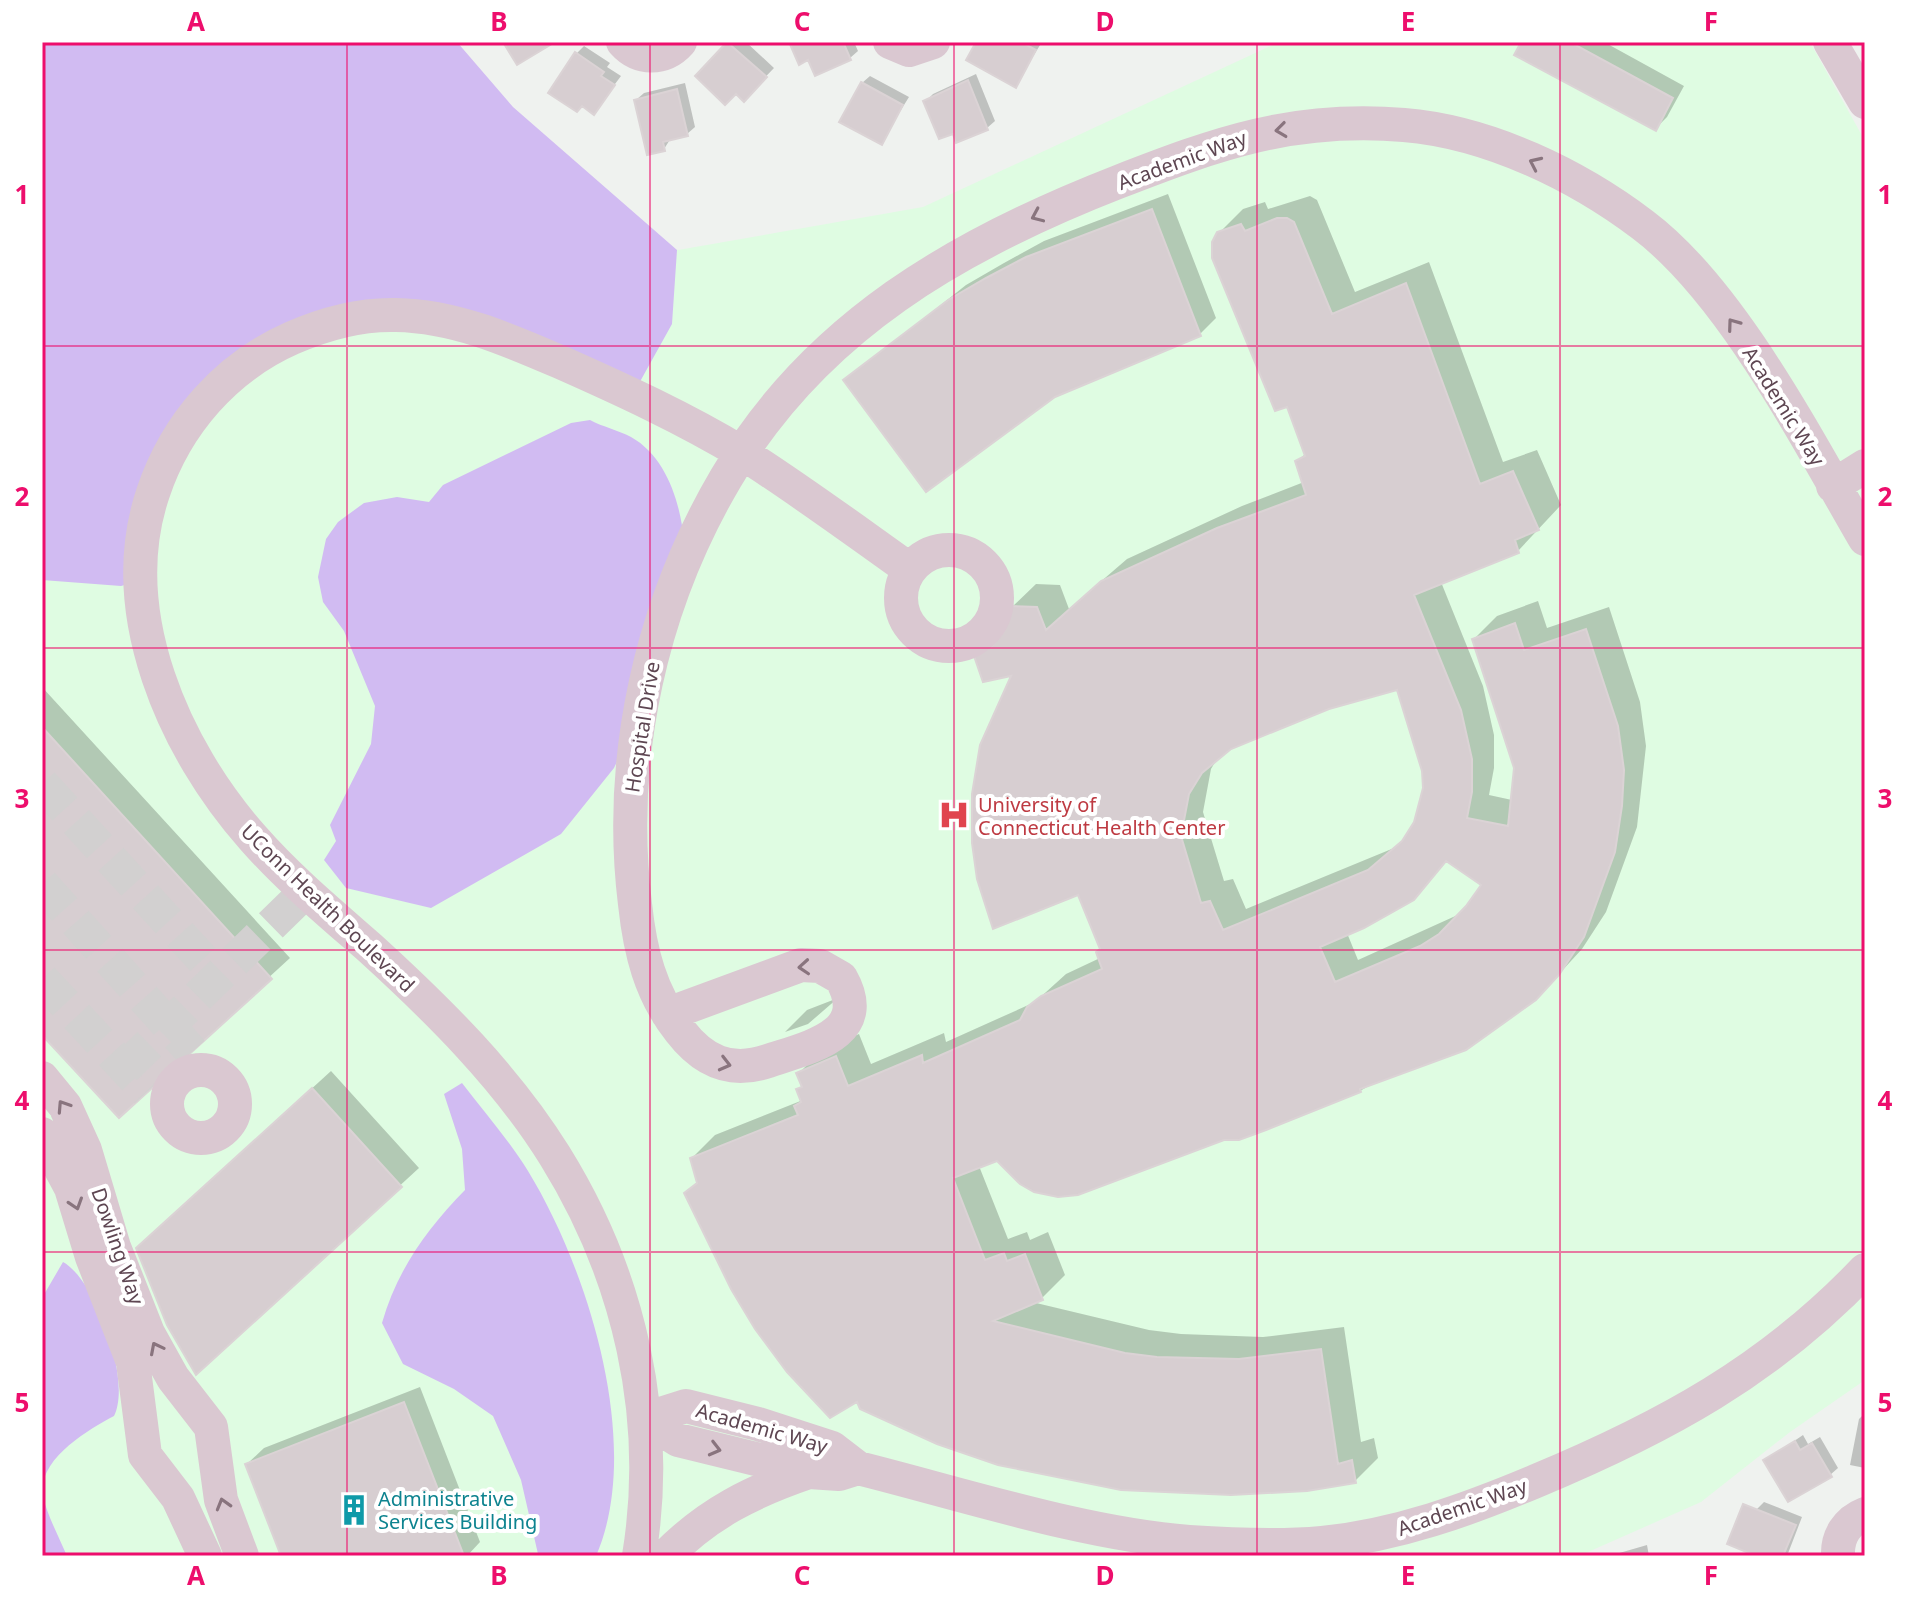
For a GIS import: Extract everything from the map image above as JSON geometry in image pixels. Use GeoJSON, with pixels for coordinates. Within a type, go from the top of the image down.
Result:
{"type":"FeatureCollection","features":[{"type":"Feature","properties":{"kind":"street"},"geometry":{"type":"LineString","coordinates":[[623,42],[633,51],[651,56],[669,52],[680,42]]}},
{"type":"Feature","properties":{"kind":"street"},"geometry":{"type":"LineString","coordinates":[[890,42],[909,50],[933,42]]}},
{"type":"Feature","properties":{"kind":"street"},"geometry":{"type":"LineString","coordinates":[[1830,42],[1865,102]]}},
{"type":"Feature","properties":{"kind":"street","name":"Academic Way"},"geometry":{"type":"LineString","coordinates":[[742,453],[793,387],[849,333],[910,284],[985,240],[1079,197],[1231,140],[1308,127],[1401,125],[1458,135],[1533,161],[1613,204],[1658,236],[1687,265],[1737,330],[1863,532]]}},
{"type":"Feature","properties":{"kind":"street","name":"UConn Health Boulevard"},"geometry":{"type":"LineString","coordinates":[[639,1556],[648,1472],[645,1419],[632,1341],[612,1271],[584,1208],[552,1151],[516,1101],[453,1029],[257,843],[224,803],[196,759],[170,703],[150,648],[141,596],[140,551],[148,507],[167,457],[208,398],[247,363],[318,328],[369,316],[438,319],[510,340],[618,389],[742,453],[909,569]]}},
{"type":"Feature","properties":{"kind":"street","name":"Hospital Drive"},"geometry":{"type":"LineString","coordinates":[[668,1014],[789,968],[811,964],[841,978],[851,1009],[844,1026],[825,1040],[766,1062],[737,1067],[703,1055],[668,1014],[643,957],[633,889],[630,802],[637,734],[652,658],[672,594],[707,513],[742,453]]}},
{"type":"Feature","properties":{"kind":"street"},"geometry":{"type":"LineString","coordinates":[[1833,486],[1865,466]]}},
{"type":"Feature","properties":{"kind":"street"},"geometry":{"type":"LineString","coordinates":[[201,1061],[225,1079],[232,1089],[235,1112],[230,1123],[211,1137],[199,1139],[177,1130],[158,1103],[168,1095],[173,1084],[201,1061]]}},
{"type":"Feature","properties":{"kind":"street","name":"Dowling Way"},"geometry":{"type":"LineString","coordinates":[[42,1078],[65,1106],[85,1150],[114,1247],[148,1333],[173,1378],[211,1427],[221,1500],[242,1556]]}},
{"type":"Feature","properties":{"kind":"street","name":"Dowling Way"},"geometry":{"type":"LineString","coordinates":[[42,1134],[71,1188],[92,1257],[133,1362],[143,1443],[149,1462],[188,1516],[205,1556]]}},
{"type":"Feature","properties":{"kind":"street","name":"Academic Way"},"geometry":{"type":"LineString","coordinates":[[645,1419],[686,1406],[758,1424],[832,1448],[858,1468],[1119,1531],[1187,1542],[1321,1543],[1398,1530],[1472,1507],[1562,1470],[1706,1400],[1785,1346],[1865,1270]]}},
{"type":"Feature","properties":{"kind":"street"},"geometry":{"type":"LineString","coordinates":[[143,1443],[149,1423],[165,1409],[185,1407],[199,1412]]}},
{"type":"Feature","properties":{"kind":"street","name":"Academic Way"},"geometry":{"type":"LineString","coordinates":[[645,1419],[678,1440],[809,1472],[839,1474],[858,1468]]}},
{"type":"Feature","properties":{"kind":"street"},"geometry":{"type":"LineString","coordinates":[[159,1472],[172,1478],[193,1476],[209,1462],[214,1449]]}},
{"type":"Feature","properties":{"kind":"street","name":"Academic Way"},"geometry":{"type":"LineString","coordinates":[[666,1556],[715,1513],[758,1491],[809,1472]]}},
{"type":"Feature","properties":{"kind":"street"},"geometry":{"type":"LineString","coordinates":[[1838,1556],[1840,1538],[1846,1527],[1865,1514]]}},
{"type":"Feature","properties":{"kind":"shaded area"},"geometry":{"type":"Polygon","coordinates":[[[42,42],[457,42],[513,107],[677,250],[672,324],[632,396],[455,323],[288,338],[172,438],[139,581],[121,586],[42,580],[42,42]]]}},
{"type":"Feature","properties":{"kind":"shaded area","name":"University of Connecticut Health Center"},"geometry":{"type":"Polygon","coordinates":[[[1279,42],[1810,42],[1865,141],[1865,1380],[1790,1432],[1701,1502],[1579,1556],[42,1556],[42,224],[387,171],[678,250],[923,207],[1279,42]]]}},
{"type":"Feature","properties":{"kind":"shaded area"},"geometry":{"type":"Polygon","coordinates":[[[590,420],[631,437],[654,457],[670,483],[680,513],[684,542],[636,722],[614,768],[561,834],[431,908],[346,888],[324,860],[336,841],[330,825],[371,744],[375,706],[344,631],[323,602],[318,577],[326,539],[338,522],[364,503],[397,497],[429,502],[443,485],[571,423],[590,420]]]}},
{"type":"Feature","properties":{"kind":"shaded area"},"geometry":{"type":"Polygon","coordinates":[[[462,1083],[528,1171],[571,1257],[589,1307],[611,1412],[614,1463],[609,1512],[596,1556],[534,1556],[538,1554],[521,1480],[493,1416],[454,1389],[403,1364],[382,1323],[396,1285],[415,1251],[465,1190],[462,1149],[444,1094],[462,1083]]]}},
{"type":"Feature","properties":{"kind":"shaded area"},"geometry":{"type":"Polygon","coordinates":[[[63,1262],[87,1289],[108,1332],[118,1379],[118,1400],[114,1416],[78,1438],[47,1471],[43,1497],[67,1556],[42,1556],[42,1298],[63,1262]]]}},
{"type":"Feature","properties":{"kind":"building"},"geometry":{"type":"Polygon","coordinates":[[[503,42],[555,42],[517,65],[503,42]]]}},
{"type":"Feature","properties":{"kind":"building"},"geometry":{"type":"Polygon","coordinates":[[[727,42],[767,77],[744,102],[736,94],[725,105],[695,76],[727,42]]]}},
{"type":"Feature","properties":{"kind":"building"},"geometry":{"type":"Polygon","coordinates":[[[789,42],[849,42],[844,44],[851,60],[815,76],[808,60],[799,65],[789,42]]]}},
{"type":"Feature","properties":{"kind":"building"},"geometry":{"type":"Polygon","coordinates":[[[976,42],[1021,42],[1036,50],[1016,88],[966,60],[976,42]]]}},
{"type":"Feature","properties":{"kind":"building"},"geometry":{"type":"Polygon","coordinates":[[[1521,42],[1570,42],[1673,98],[1656,131],[1514,55],[1521,42]]]}},
{"type":"Feature","properties":{"kind":"building"},"geometry":{"type":"Polygon","coordinates":[[[575,52],[604,72],[601,76],[615,85],[594,115],[582,106],[577,112],[548,93],[575,52]]]}},
{"type":"Feature","properties":{"kind":"building"},"geometry":{"type":"Polygon","coordinates":[[[968,80],[988,130],[956,143],[953,134],[939,139],[923,101],[968,80]]]}},
{"type":"Feature","properties":{"kind":"building"},"geometry":{"type":"Polygon","coordinates":[[[861,82],[903,105],[882,145],[839,122],[861,82]]]}},
{"type":"Feature","properties":{"kind":"building"},"geometry":{"type":"Polygon","coordinates":[[[677,89],[688,136],[663,142],[665,151],[647,155],[634,100],[677,89]]]}},
{"type":"Feature","properties":{"kind":"building"},"geometry":{"type":"Polygon","coordinates":[[[1152,209],[1201,336],[1055,397],[926,492],[843,380],[948,300],[986,278],[1026,257],[1152,209]]]}},
{"type":"Feature","properties":{"kind":"building"},"geometry":{"type":"Polygon","coordinates":[[[1277,218],[1294,222],[1332,314],[1406,283],[1480,484],[1513,471],[1539,530],[1515,540],[1519,553],[1414,595],[1461,710],[1472,759],[1472,792],[1467,818],[1508,826],[1514,768],[1472,639],[1515,623],[1524,650],[1586,629],[1618,726],[1624,770],[1622,806],[1615,852],[1584,937],[1559,975],[1536,1000],[1466,1050],[1360,1089],[1361,1092],[1266,1130],[1239,1140],[1224,1140],[1078,1195],[1058,1197],[1034,1192],[1020,1184],[997,1161],[953,1178],[985,1260],[1004,1253],[1007,1261],[1025,1254],[1043,1300],[993,1321],[1125,1353],[1157,1357],[1239,1359],[1321,1349],[1338,1464],[1352,1460],[1356,1483],[1307,1491],[1231,1495],[1121,1490],[998,1465],[937,1444],[860,1409],[857,1402],[830,1418],[787,1372],[755,1329],[731,1289],[684,1193],[697,1183],[690,1158],[798,1115],[794,1106],[801,1102],[796,1089],[802,1087],[796,1073],[836,1056],[848,1086],[922,1055],[923,1063],[1020,1020],[1027,1007],[1041,996],[1102,969],[1096,952],[1100,949],[1078,895],[993,929],[977,879],[972,843],[972,794],[980,745],[1011,676],[983,682],[974,656],[991,647],[1001,635],[1011,606],[1037,607],[1046,630],[1101,581],[1217,528],[1306,495],[1295,461],[1305,456],[1287,407],[1275,411],[1212,258],[1212,242],[1217,232],[1241,224],[1245,231],[1277,218]],[[1397,690],[1329,709],[1231,749],[1202,773],[1189,794],[1181,836],[1201,903],[1210,901],[1223,930],[1368,870],[1402,841],[1414,822],[1423,788],[1422,771],[1397,690]],[[1446,861],[1414,900],[1364,928],[1320,947],[1335,982],[1420,946],[1439,934],[1466,906],[1481,885],[1446,861]]]}},
{"type":"Feature","properties":{"kind":"building"},"geometry":{"type":"Polygon","coordinates":[[[42,727],[272,979],[119,1118],[42,1035],[42,727]]]}},
{"type":"Feature","properties":{"kind":"building"},"geometry":{"type":"Polygon","coordinates":[[[312,1088],[402,1187],[196,1375],[167,1325],[136,1248],[312,1088]]]}},
{"type":"Feature","properties":{"kind":"building","name":"Administrative Services Building"},"geometry":{"type":"Polygon","coordinates":[[[404,1402],[464,1556],[281,1556],[245,1464],[404,1402]]]}},
{"type":"Feature","properties":{"kind":"building"},"geometry":{"type":"Polygon","coordinates":[[[1795,1441],[1800,1450],[1812,1443],[1832,1477],[1788,1502],[1763,1460],[1795,1441]]]}},
{"type":"Feature","properties":{"kind":"building"},"geometry":{"type":"Polygon","coordinates":[[[1743,1504],[1796,1525],[1783,1556],[1756,1556],[1727,1544],[1743,1504]]]}},
{"type":"Feature","properties":{"kind":"tunnel"},"geometry":{"type":"LineString","coordinates":[[42,784],[207,964]]}},
{"type":"Feature","properties":{"kind":"tunnel"},"geometry":{"type":"LineString","coordinates":[[42,884],[192,1052]]}},
{"type":"Feature","properties":{"kind":"tunnel"},"geometry":{"type":"LineString","coordinates":[[125,1068],[306,891]]}},
{"type":"Feature","properties":{"kind":"tunnel"},"geometry":{"type":"LineString","coordinates":[[42,979],[147,1092]]}},
{"type":"Feature","properties":{"kind":"place","name":"University of Connecticut Health Center"},"geometry":{"type":"Point","coordinates":[954,815]}},
{"type":"Feature","properties":{"kind":"place","name":"Administrative Services Building"},"geometry":{"type":"Point","coordinates":[354,1510]}}]}
